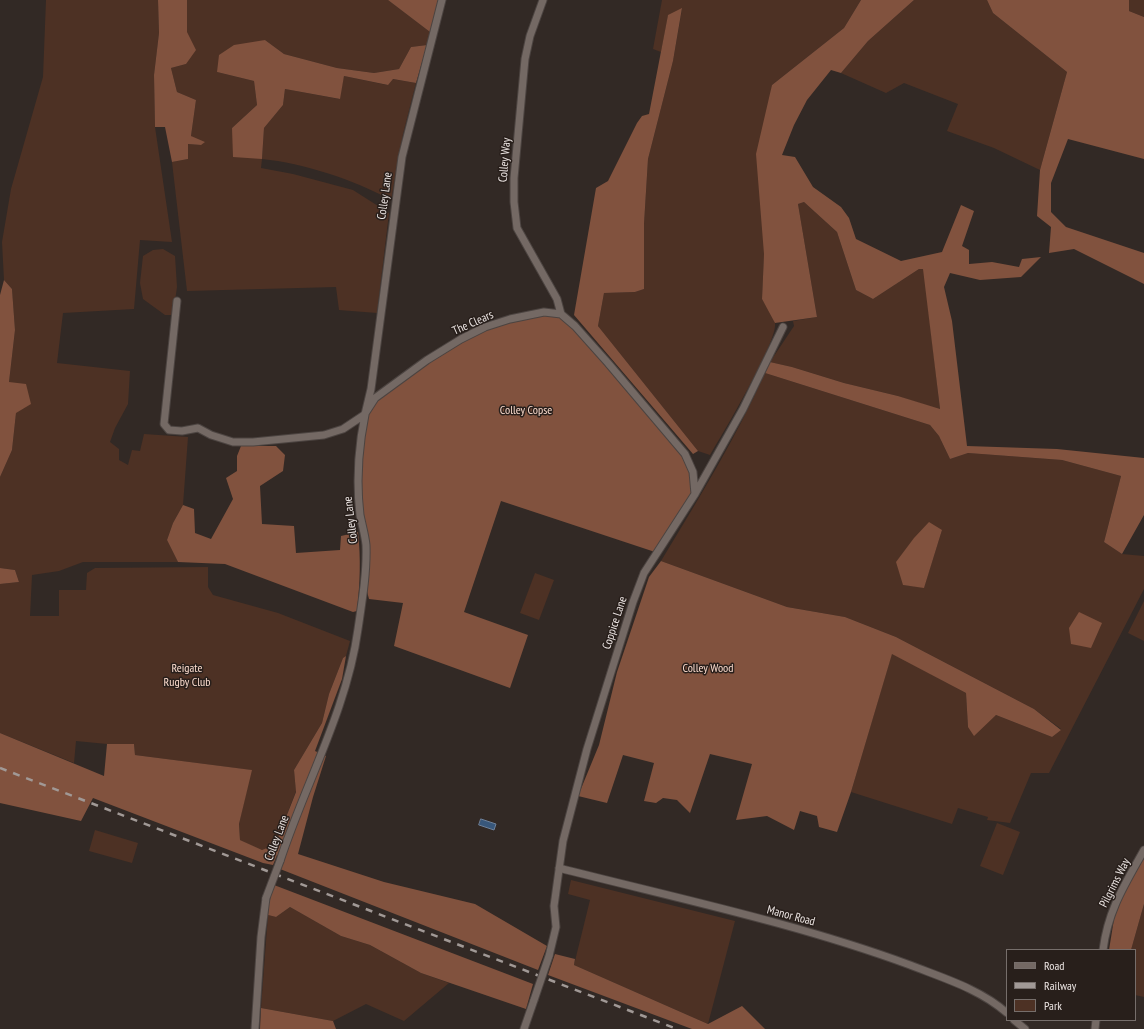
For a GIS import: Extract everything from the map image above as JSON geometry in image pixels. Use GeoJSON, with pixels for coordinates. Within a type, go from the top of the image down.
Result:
{"type":"FeatureCollection","features":[{"type":"Feature","properties":{"kind":"street","name":"Colley Lane"},"geometry":{"type":"LineString","coordinates":[[255,1029],[260,937],[266,898],[334,720],[348,679],[358,630],[366,544],[360,515],[358,483],[359,454],[364,415],[372,389],[402,157],[442,0]]}},
{"type":"Feature","properties":{"kind":"street","name":"Colley Way"},"geometry":{"type":"LineString","coordinates":[[543,0],[530,36],[524,59],[514,178],[514,202],[517,228],[557,299],[561,314]]}},
{"type":"Feature","properties":{"kind":"street","name":"The Clears"},"geometry":{"type":"LineString","coordinates":[[177,301],[164,424],[169,430],[182,431],[198,428],[211,435],[233,442],[270,441],[324,435],[343,429],[364,415],[375,398],[427,360],[461,339],[485,327],[510,319],[544,312],[561,314]]}},
{"type":"Feature","properties":{"kind":"street"},"geometry":{"type":"LineString","coordinates":[[561,314],[575,326],[608,363],[685,454],[693,472],[695,494]]}},
{"type":"Feature","properties":{"kind":"street","name":"Coppice Lane"},"geometry":{"type":"LineString","coordinates":[[524,1029],[549,956],[556,927],[554,906],[563,841],[587,749],[633,602],[644,573],[695,494],[743,409],[783,327]]}},
{"type":"Feature","properties":{"kind":"street","name":"Pilgrims Way"},"geometry":{"type":"LineString","coordinates":[[1103,949],[1115,901],[1144,850]]}},
{"type":"Feature","properties":{"kind":"street","name":"Manor Road"},"geometry":{"type":"LineString","coordinates":[[559,868],[842,941],[955,983],[988,999],[1006,1012]]}},
{"type":"Feature","properties":{"kind":"street"},"geometry":{"type":"LineString","coordinates":[[1015,1021],[1025,1029]]}},
{"type":"Feature","properties":{"kind":"green space","name":"Reigate Rugby Club"},"geometry":{"type":"Polygon","coordinates":[[[46,0],[158,0],[159,33],[154,75],[155,127],[172,242],[140,240],[134,309],[63,313],[57,363],[130,371],[128,404],[115,428],[110,442],[119,449],[119,460],[128,465],[132,450],[140,451],[144,434],[188,437],[183,505],[173,523],[167,540],[178,562],[83,562],[59,571],[32,575],[30,616],[59,616],[59,590],[86,590],[87,573],[95,568],[208,567],[208,587],[213,595],[278,613],[350,641],[346,656],[343,658],[329,694],[322,723],[294,770],[296,791],[275,845],[262,851],[240,840],[239,824],[251,770],[135,755],[134,744],[107,744],[76,741],[74,763],[0,733],[0,584],[19,582],[15,570],[0,568],[0,477],[12,450],[16,413],[9,382],[15,330],[12,289],[4,280],[2,242],[11,189],[43,77],[46,0]]]}},
{"type":"Feature","properties":{"kind":"green space"},"geometry":{"type":"Polygon","coordinates":[[[158,0],[187,0],[187,32],[196,50],[186,64],[171,68],[177,92],[196,100],[191,136],[205,142],[201,145],[188,144],[188,159],[172,162],[165,127],[155,127],[154,75],[159,33],[158,0]]]}},
{"type":"Feature","properties":{"kind":"green space"},"geometry":{"type":"Polygon","coordinates":[[[187,0],[388,0],[430,32],[427,45],[411,47],[399,69],[374,73],[337,68],[284,54],[265,40],[217,72],[254,81],[257,105],[232,128],[262,159],[261,168],[293,174],[353,190],[389,213],[377,313],[339,310],[336,287],[187,291],[172,162],[188,159],[188,144],[201,145],[191,136],[196,100],[177,92],[171,68],[186,64],[187,0]]]}},
{"type":"Feature","properties":{"kind":"green space"},"geometry":{"type":"Polygon","coordinates":[[[388,0],[439,0],[430,32],[388,0]]]}},
{"type":"Feature","properties":{"kind":"green space"},"geometry":{"type":"Polygon","coordinates":[[[662,0],[861,0],[844,28],[772,85],[762,299],[774,320],[774,333],[748,388],[710,455],[698,451],[598,326],[604,293],[635,292],[644,289],[644,224],[648,159],[673,61],[682,9],[668,16],[661,52],[653,49],[662,0]]]}},
{"type":"Feature","properties":{"kind":"green space"},"geometry":{"type":"Polygon","coordinates":[[[861,0],[914,0],[868,41],[841,73],[831,70],[807,100],[794,125],[782,155],[795,157],[813,187],[841,207],[849,218],[856,239],[901,261],[942,252],[961,205],[974,211],[962,246],[969,250],[969,264],[992,262],[1019,267],[1022,259],[1041,257],[1021,277],[980,280],[950,273],[944,287],[952,321],[967,446],[1057,449],[1144,458],[1144,515],[1122,554],[1104,542],[1121,476],[1062,460],[968,453],[950,459],[939,436],[930,425],[765,373],[770,362],[844,383],[898,396],[940,409],[923,269],[919,269],[873,299],[856,290],[837,232],[804,202],[798,204],[817,317],[775,323],[762,299],[764,254],[756,154],[772,85],[844,28],[861,0]]]}},
{"type":"Feature","properties":{"kind":"green space"},"geometry":{"type":"Polygon","coordinates":[[[914,0],[987,0],[993,13],[1067,72],[1040,170],[994,148],[947,131],[958,104],[904,83],[886,93],[841,73],[868,41],[914,0]]]}},
{"type":"Feature","properties":{"kind":"green space"},"geometry":{"type":"Polygon","coordinates":[[[987,0],[1129,0],[1129,11],[1144,17],[1144,159],[1068,139],[1051,183],[1051,212],[1066,227],[1144,253],[1144,284],[1074,249],[1049,253],[1051,227],[1037,216],[1040,170],[1067,72],[993,13],[987,0]]]}},
{"type":"Feature","properties":{"kind":"green space"},"geometry":{"type":"Polygon","coordinates":[[[1129,0],[1144,0],[1144,17],[1129,11],[1129,0]]]}},
{"type":"Feature","properties":{"kind":"green space"},"geometry":{"type":"Polygon","coordinates":[[[682,8],[673,61],[648,159],[644,224],[644,289],[635,292],[604,293],[598,326],[698,451],[693,454],[574,315],[596,188],[608,181],[637,123],[642,116],[649,114],[668,15],[682,8]]]}},
{"type":"Feature","properties":{"kind":"green space"},"geometry":{"type":"Polygon","coordinates":[[[265,40],[284,54],[337,68],[374,73],[399,69],[411,47],[427,45],[416,83],[393,79],[388,85],[344,76],[340,99],[285,89],[283,105],[264,128],[262,159],[233,157],[232,128],[257,105],[254,81],[217,72],[219,55],[234,45],[265,40]]]}},
{"type":"Feature","properties":{"kind":"green space"},"geometry":{"type":"Polygon","coordinates":[[[344,76],[387,85],[392,79],[416,83],[403,134],[391,200],[345,179],[311,168],[262,159],[264,128],[283,105],[285,89],[339,99],[344,76]]]}},
{"type":"Feature","properties":{"kind":"green space"},"geometry":{"type":"Polygon","coordinates":[[[804,202],[837,232],[856,290],[873,299],[919,269],[924,269],[940,410],[898,396],[844,383],[770,362],[794,326],[793,321],[817,317],[798,204],[804,202]]]}},
{"type":"Feature","properties":{"kind":"green space"},"geometry":{"type":"Polygon","coordinates":[[[163,249],[175,256],[177,287],[173,315],[165,315],[143,299],[140,283],[143,256],[153,250],[163,249]]]}},
{"type":"Feature","properties":{"kind":"green space"},"geometry":{"type":"Polygon","coordinates":[[[4,280],[12,289],[15,330],[9,382],[26,384],[31,404],[16,413],[12,450],[0,477],[0,295],[4,280]]]}},
{"type":"Feature","properties":{"kind":"green space","name":"Colley Copse"},"geometry":{"type":"Polygon","coordinates":[[[561,314],[685,454],[695,494],[658,553],[501,501],[464,612],[528,635],[510,688],[394,646],[403,603],[369,599],[364,580],[366,544],[358,483],[364,415],[375,398],[443,349],[510,319],[561,314]]]}},
{"type":"Feature","properties":{"kind":"green space"},"geometry":{"type":"Polygon","coordinates":[[[765,373],[930,425],[939,436],[950,459],[968,453],[1062,460],[1121,476],[1104,542],[1122,554],[1144,556],[1144,589],[1049,773],[1031,773],[1010,823],[987,820],[988,817],[958,808],[952,824],[851,792],[892,653],[966,693],[968,727],[996,715],[1052,737],[1061,729],[1034,709],[896,637],[845,617],[787,607],[661,561],[716,468],[754,397],[765,373]],[[942,530],[903,585],[924,587],[942,530]]]}},
{"type":"Feature","properties":{"kind":"green space"},"geometry":{"type":"Polygon","coordinates":[[[241,446],[276,446],[285,455],[283,471],[260,486],[262,524],[294,526],[296,553],[340,550],[341,536],[358,532],[360,572],[357,611],[353,612],[225,564],[178,562],[167,540],[173,523],[183,505],[194,509],[195,533],[211,539],[233,499],[226,478],[237,471],[237,456],[241,446]]]}},
{"type":"Feature","properties":{"kind":"green space"},"geometry":{"type":"Polygon","coordinates":[[[929,522],[942,530],[924,588],[903,585],[896,562],[914,538],[929,522]]]}},
{"type":"Feature","properties":{"kind":"green space","name":"Colley Wood"},"geometry":{"type":"Polygon","coordinates":[[[661,561],[787,607],[845,617],[896,637],[1034,709],[1061,730],[1052,737],[996,715],[974,736],[968,727],[966,693],[892,654],[851,792],[837,832],[819,827],[817,816],[800,811],[794,830],[767,816],[736,820],[752,764],[710,754],[690,813],[677,800],[663,798],[656,803],[644,801],[654,763],[623,755],[607,803],[578,796],[599,745],[617,672],[649,577],[661,561]]]}},
{"type":"Feature","properties":{"kind":"green space"},"geometry":{"type":"Polygon","coordinates":[[[0,568],[15,570],[19,582],[0,584],[0,568]]]}},
{"type":"Feature","properties":{"kind":"green space"},"geometry":{"type":"Polygon","coordinates":[[[535,573],[554,580],[539,620],[520,613],[535,573]]]}},
{"type":"Feature","properties":{"kind":"green space"},"geometry":{"type":"Polygon","coordinates":[[[1144,601],[1144,641],[1128,633],[1144,601]]]}},
{"type":"Feature","properties":{"kind":"green space"},"geometry":{"type":"Polygon","coordinates":[[[1079,612],[1102,623],[1091,648],[1071,644],[1069,628],[1079,612]]]}},
{"type":"Feature","properties":{"kind":"green space"},"geometry":{"type":"Polygon","coordinates":[[[346,656],[342,679],[315,751],[326,756],[313,797],[298,854],[384,882],[475,904],[547,946],[538,970],[280,869],[284,858],[277,855],[273,865],[263,863],[93,798],[81,821],[0,803],[0,733],[104,776],[107,744],[134,744],[135,755],[252,770],[239,824],[240,840],[262,850],[275,845],[296,792],[294,770],[322,723],[329,694],[343,658],[346,656]]]}},
{"type":"Feature","properties":{"kind":"green space"},"geometry":{"type":"Polygon","coordinates":[[[997,823],[1020,832],[1003,875],[980,866],[997,823]]]}},
{"type":"Feature","properties":{"kind":"green space"},"geometry":{"type":"Polygon","coordinates":[[[95,830],[138,843],[132,863],[89,851],[95,830]]]}},
{"type":"Feature","properties":{"kind":"green space"},"geometry":{"type":"Polygon","coordinates":[[[1144,858],[1144,904],[1131,949],[1109,949],[1114,919],[1125,890],[1144,858]]]}},
{"type":"Feature","properties":{"kind":"green space"},"geometry":{"type":"Polygon","coordinates":[[[571,880],[735,921],[708,1024],[574,965],[590,900],[568,894],[571,880]]]}},
{"type":"Feature","properties":{"kind":"green space"},"geometry":{"type":"Polygon","coordinates":[[[274,885],[533,984],[526,1009],[421,973],[370,945],[341,936],[290,907],[276,917],[268,915],[269,898],[274,885]]]}},
{"type":"Feature","properties":{"kind":"green space"},"geometry":{"type":"Polygon","coordinates":[[[1144,904],[1144,997],[1136,995],[1136,949],[1131,949],[1144,904]]]}},
{"type":"Feature","properties":{"kind":"green space"},"geometry":{"type":"Polygon","coordinates":[[[290,907],[341,936],[370,945],[421,973],[449,983],[404,1021],[366,1004],[333,1021],[261,1008],[268,915],[276,917],[290,907]]]}},
{"type":"Feature","properties":{"kind":"green space"},"geometry":{"type":"Polygon","coordinates":[[[555,954],[575,959],[574,965],[708,1024],[742,1006],[765,1029],[692,1029],[548,975],[555,954]]]}},
{"type":"Feature","properties":{"kind":"green space"},"geometry":{"type":"Polygon","coordinates":[[[261,1008],[333,1021],[336,1029],[260,1029],[261,1008]]]}},
{"type":"Feature","properties":{"kind":"water"},"geometry":{"type":"Polygon","coordinates":[[[481,819],[496,824],[494,830],[479,825],[481,819]]]}},
{"type":"Feature","properties":{"kind":"railway"},"geometry":{"type":"LineString","coordinates":[[0,768],[677,1029]]}}]}
